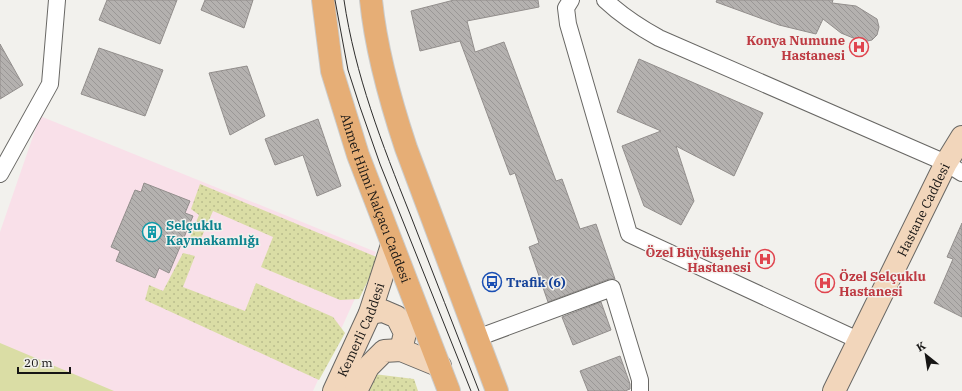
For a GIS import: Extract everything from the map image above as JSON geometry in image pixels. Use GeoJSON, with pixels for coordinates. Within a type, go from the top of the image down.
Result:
{"type":"FeatureCollection","features":[{"type":"Feature","properties":{"kind":"main road","name":"Ahmet Hilmi Nalçacı Caddesi"},"geometry":{"type":"LineString","coordinates":[[323,0],[332,71],[358,155],[449,391]]}},
{"type":"Feature","properties":{"kind":"main road"},"geometry":{"type":"LineString","coordinates":[[371,0],[374,23],[394,112],[406,148],[497,391]]}},
{"type":"Feature","properties":{"kind":"street"},"geometry":{"type":"LineString","coordinates":[[0,174],[50,84],[57,0]]}},
{"type":"Feature","properties":{"kind":"street"},"geometry":{"type":"LineString","coordinates":[[571,0],[566,8],[568,24],[629,234],[858,340]]}},
{"type":"Feature","properties":{"kind":"street"},"geometry":{"type":"LineString","coordinates":[[605,0],[622,16],[659,38],[954,168]]}},
{"type":"Feature","properties":{"kind":"street","name":"Hastane Caddesi"},"geometry":{"type":"LineString","coordinates":[[834,391],[858,340],[954,168],[962,137]]}},
{"type":"Feature","properties":{"kind":"street","name":"Kemerli Caddesi"},"geometry":{"type":"LineString","coordinates":[[334,391],[370,313],[392,246]]}},
{"type":"Feature","properties":{"kind":"street"},"geometry":{"type":"LineString","coordinates":[[477,338],[612,288],[640,380],[640,391]]}},
{"type":"Feature","properties":{"kind":"street"},"geometry":{"type":"LineString","coordinates":[[370,313],[383,311],[397,318],[405,333],[401,350],[440,366]]}},
{"type":"Feature","properties":{"kind":"street","name":"Kemerli Caddesi"},"geometry":{"type":"LineString","coordinates":[[356,391],[368,367],[384,351],[401,350]]}},
{"type":"Feature","properties":{"kind":"shaded area"},"geometry":{"type":"Polygon","coordinates":[[[40,116],[376,252],[313,391],[0,391],[0,232],[40,116]]]}},
{"type":"Feature","properties":{"kind":"green space"},"geometry":{"type":"Polygon","coordinates":[[[200,184],[379,258],[359,299],[340,300],[261,267],[273,237],[213,211],[199,243],[190,237],[199,215],[191,209],[200,184]]]}},
{"type":"Feature","properties":{"kind":"green space"},"geometry":{"type":"Polygon","coordinates":[[[183,253],[195,256],[183,287],[245,311],[256,283],[333,317],[345,333],[319,380],[145,300],[149,285],[163,291],[183,253]]]}},
{"type":"Feature","properties":{"kind":"green space"},"geometry":{"type":"Polygon","coordinates":[[[0,343],[114,391],[0,391],[0,343]]]}},
{"type":"Feature","properties":{"kind":"green space"},"geometry":{"type":"Polygon","coordinates":[[[366,373],[414,379],[418,391],[358,391],[366,373]]]}},
{"type":"Feature","properties":{"kind":"building"},"geometry":{"type":"Polygon","coordinates":[[[107,0],[177,0],[160,44],[99,20],[107,0]]]}},
{"type":"Feature","properties":{"kind":"building"},"geometry":{"type":"Polygon","coordinates":[[[205,0],[253,0],[244,28],[201,10],[205,0]]]}},
{"type":"Feature","properties":{"kind":"building"},"geometry":{"type":"Polygon","coordinates":[[[454,0],[538,0],[539,7],[467,21],[475,52],[504,42],[556,181],[562,179],[580,229],[596,224],[615,279],[609,279],[548,302],[529,247],[539,243],[515,173],[510,175],[460,41],[420,51],[411,11],[454,0]]]}},
{"type":"Feature","properties":{"kind":"building"},"geometry":{"type":"Polygon","coordinates":[[[717,0],[833,0],[832,3],[856,6],[877,19],[879,27],[877,35],[872,40],[863,42],[841,33],[823,19],[816,34],[779,25],[716,2],[717,0]]]}},
{"type":"Feature","properties":{"kind":"building"},"geometry":{"type":"Polygon","coordinates":[[[0,44],[23,85],[0,99],[0,44]]]}},
{"type":"Feature","properties":{"kind":"building"},"geometry":{"type":"Polygon","coordinates":[[[99,48],[163,70],[145,116],[81,94],[99,48]]]}},
{"type":"Feature","properties":{"kind":"building"},"geometry":{"type":"Polygon","coordinates":[[[639,59],[763,113],[734,176],[676,146],[694,201],[681,225],[644,206],[622,146],[661,131],[617,112],[639,59]]]}},
{"type":"Feature","properties":{"kind":"building"},"geometry":{"type":"Polygon","coordinates":[[[247,66],[265,116],[230,135],[209,73],[247,66]]]}},
{"type":"Feature","properties":{"kind":"building"},"geometry":{"type":"Polygon","coordinates":[[[318,119],[341,186],[317,196],[303,155],[275,165],[265,139],[318,119]]]}},
{"type":"Feature","properties":{"kind":"building","name":"Selçuklu Kaymakamlığı"},"geometry":{"type":"Polygon","coordinates":[[[144,183],[190,201],[185,213],[193,216],[169,273],[159,268],[155,278],[116,261],[120,251],[111,247],[135,190],[141,192],[144,183]]]}},
{"type":"Feature","properties":{"kind":"building"},"geometry":{"type":"Polygon","coordinates":[[[962,223],[962,317],[934,303],[953,259],[947,257],[962,223]]]}},
{"type":"Feature","properties":{"kind":"building"},"geometry":{"type":"Polygon","coordinates":[[[601,302],[611,330],[573,345],[562,317],[601,302]]]}},
{"type":"Feature","properties":{"kind":"building"},"geometry":{"type":"Polygon","coordinates":[[[620,356],[630,384],[630,389],[625,391],[588,391],[580,371],[620,356]]]}},
{"type":"Feature","properties":{"kind":"tram line"},"geometry":{"type":"LineString","coordinates":[[335,0],[348,70],[360,107],[380,164],[471,391]]}},
{"type":"Feature","properties":{"kind":"tram line"},"geometry":{"type":"LineString","coordinates":[[344,0],[355,55],[371,109],[479,391]]}},
{"type":"Feature","properties":{"kind":"place","name":"Konya Numune Hastanesi"},"geometry":{"type":"Point","coordinates":[859,47]}},
{"type":"Feature","properties":{"kind":"place","name":"Selçuklu Kaymakamlığı"},"geometry":{"type":"Point","coordinates":[152,232]}},
{"type":"Feature","properties":{"kind":"place","name":"Özel Büyükşehir Hastanesi"},"geometry":{"type":"Point","coordinates":[765,259]}},
{"type":"Feature","properties":{"kind":"place","name":"Trafik (6)"},"geometry":{"type":"Point","coordinates":[492,282]}},
{"type":"Feature","properties":{"kind":"place","name":"Özel Selçuklu Hastanesi"},"geometry":{"type":"Point","coordinates":[825,283]}}]}
